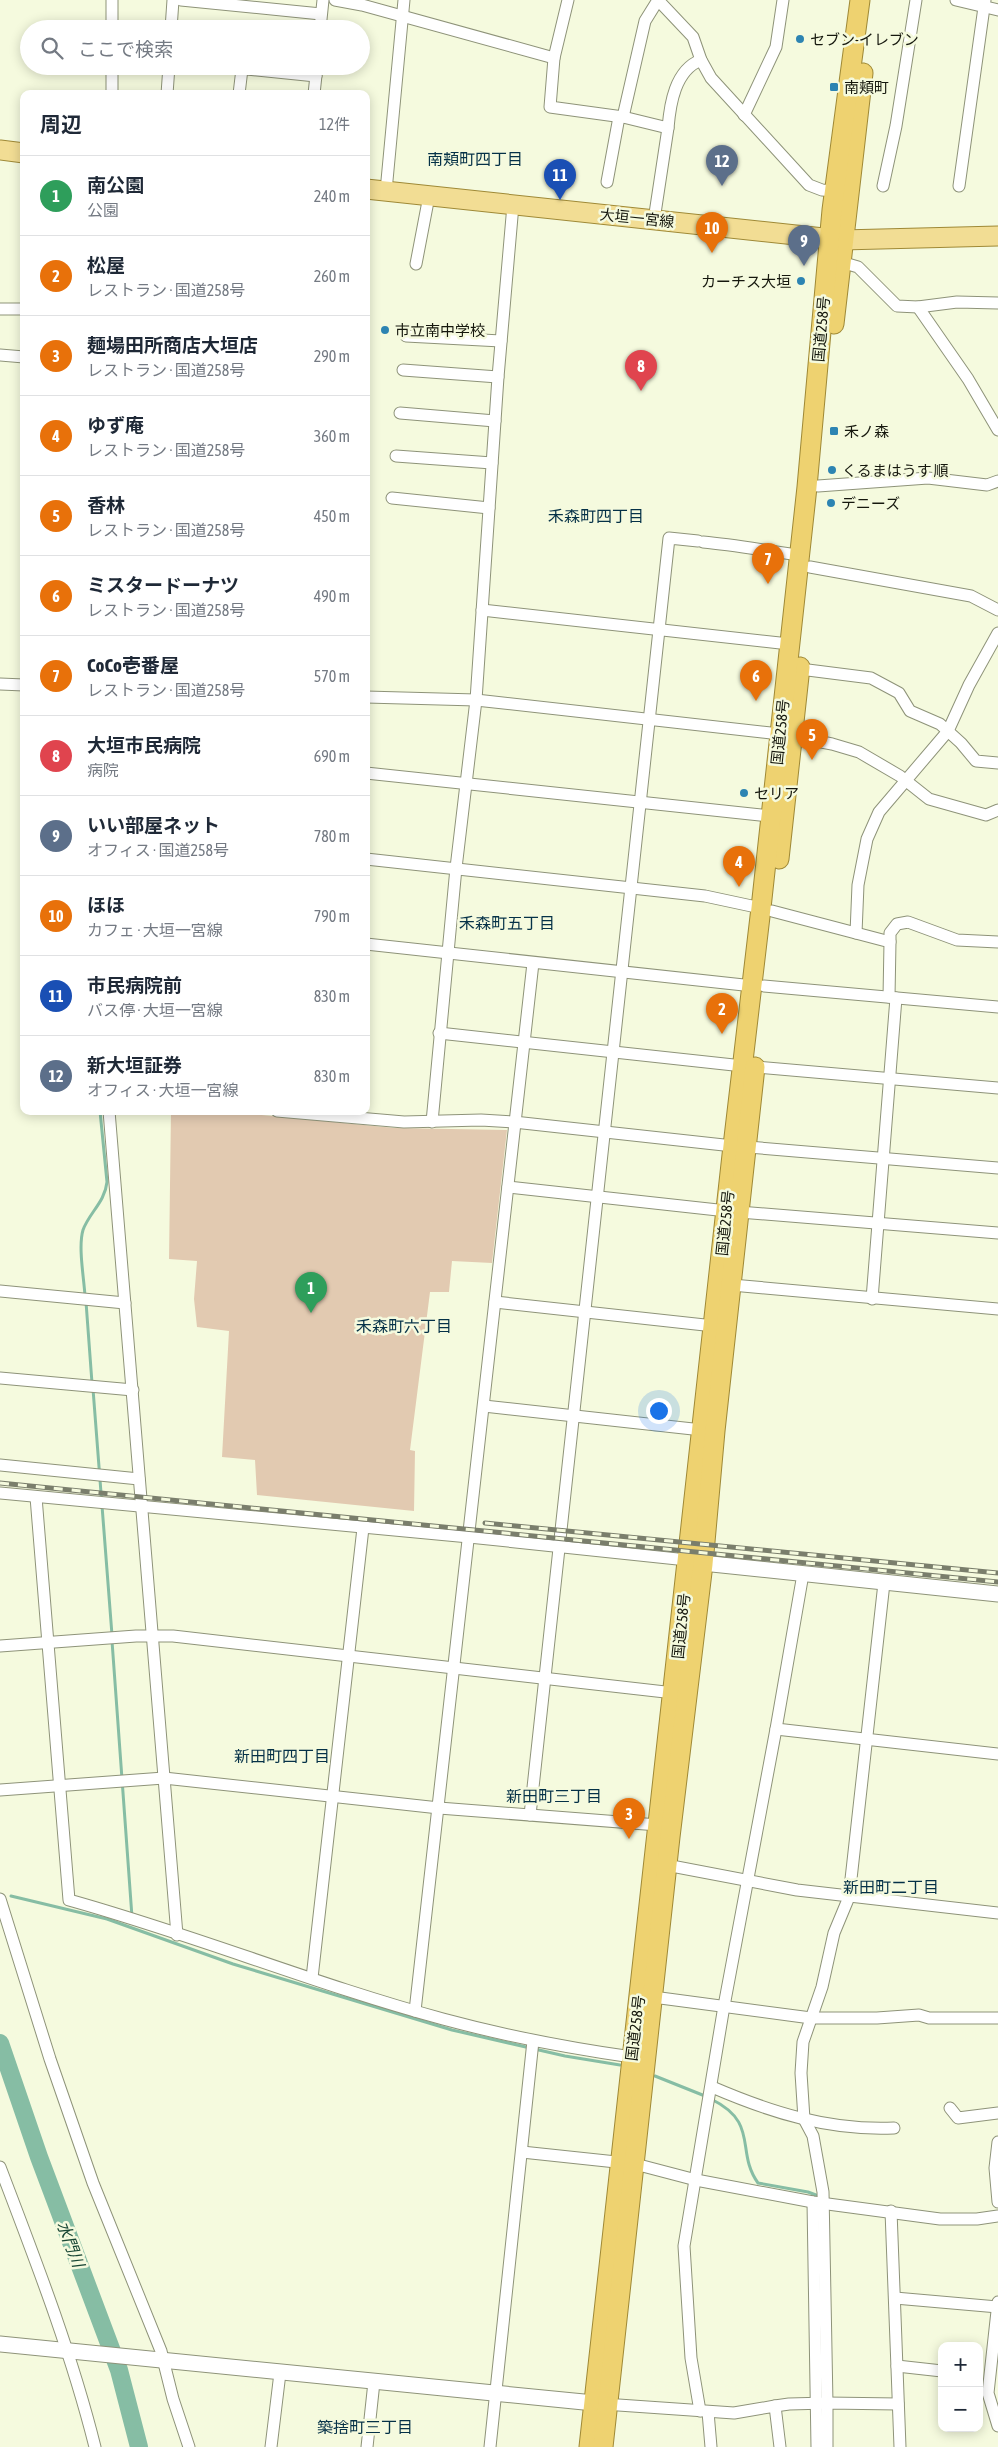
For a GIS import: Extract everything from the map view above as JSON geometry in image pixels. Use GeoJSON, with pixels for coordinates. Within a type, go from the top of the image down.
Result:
{"type":"FeatureCollection","features":[{"type":"Feature","properties":{"kind":"highway","name":"国道258号"},"geometry":{"type":"LineString","coordinates":[[589,2447],[601,2403],[628,2163],[653,1997],[661,1864],[658,1826],[674,1693],[715,1431],[732,1285],[734,1211],[740,1146],[787,735],[789,644],[818,486],[841,262],[836,239],[835,191],[860,0]]}},
{"type":"Feature","properties":{"kind":"highway","name":"国道258号"},"geometry":{"type":"LineString","coordinates":[[767,910],[770,816],[800,669],[805,561],[836,239],[873,0]]}},
{"type":"Feature","properties":{"kind":"highway","name":"国道258号"},"geometry":{"type":"LineString","coordinates":[[628,2163],[632,2057],[661,1864],[695,1562],[702,1430],[714,1326],[734,1211]]}},
{"type":"Feature","properties":{"kind":"highway","name":"国道258号"},"geometry":{"type":"LineString","coordinates":[[601,2403],[603,2447]]}},
{"type":"Feature","properties":{"kind":"main road"},"geometry":{"type":"LineString","coordinates":[[0,150],[20,152]]}},
{"type":"Feature","properties":{"kind":"main road","name":"大垣一宮線"},"geometry":{"type":"LineString","coordinates":[[370,189],[836,239],[998,236]]}},
{"type":"Feature","properties":{"kind":"street"},"geometry":{"type":"LineString","coordinates":[[112,0],[112,20]]}},
{"type":"Feature","properties":{"kind":"street"},"geometry":{"type":"LineString","coordinates":[[172,20],[173,0]]}},
{"type":"Feature","properties":{"kind":"street"},"geometry":{"type":"LineString","coordinates":[[180,0],[321,14]]}},
{"type":"Feature","properties":{"kind":"street"},"geometry":{"type":"LineString","coordinates":[[321,20],[322,0]]}},
{"type":"Feature","properties":{"kind":"street"},"geometry":{"type":"LineString","coordinates":[[335,0],[554,58]]}},
{"type":"Feature","properties":{"kind":"street"},"geometry":{"type":"LineString","coordinates":[[386,191],[404,0]]}},
{"type":"Feature","properties":{"kind":"street"},"geometry":{"type":"LineString","coordinates":[[607,182],[645,21],[658,0],[692,37],[701,60],[711,78],[744,115],[809,185],[822,190],[835,191]]}},
{"type":"Feature","properties":{"kind":"street"},"geometry":{"type":"LineString","coordinates":[[744,115],[776,47],[783,0]]}},
{"type":"Feature","properties":{"kind":"street"},"geometry":{"type":"LineString","coordinates":[[883,186],[896,126],[916,0]]}},
{"type":"Feature","properties":{"kind":"street"},"geometry":{"type":"LineString","coordinates":[[956,0],[985,3],[998,10]]}},
{"type":"Feature","properties":{"kind":"street"},"geometry":{"type":"LineString","coordinates":[[563,2],[554,58],[550,108],[621,117],[668,128]]}},
{"type":"Feature","properties":{"kind":"street"},"geometry":{"type":"LineString","coordinates":[[959,186],[985,3]]}},
{"type":"Feature","properties":{"kind":"street"},"geometry":{"type":"LineString","coordinates":[[654,220],[670,106],[682,73],[701,60]]}},
{"type":"Feature","properties":{"kind":"street"},"geometry":{"type":"LineString","coordinates":[[112,75],[112,90]]}},
{"type":"Feature","properties":{"kind":"street"},"geometry":{"type":"LineString","coordinates":[[167,90],[168,75]]}},
{"type":"Feature","properties":{"kind":"street"},"geometry":{"type":"LineString","coordinates":[[239,90],[241,75]]}},
{"type":"Feature","properties":{"kind":"street"},"geometry":{"type":"LineString","coordinates":[[314,90],[316,75]]}},
{"type":"Feature","properties":{"kind":"street"},"geometry":{"type":"LineString","coordinates":[[416,264],[429,196]]}},
{"type":"Feature","properties":{"kind":"street"},"geometry":{"type":"LineString","coordinates":[[432,1122],[447,953],[476,700],[498,377],[514,205]]}},
{"type":"Feature","properties":{"kind":"street"},"geometry":{"type":"LineString","coordinates":[[841,262],[858,267],[897,306],[918,307],[957,302],[998,303]]}},
{"type":"Feature","properties":{"kind":"street"},"geometry":{"type":"LineString","coordinates":[[918,307],[968,379],[998,430]]}},
{"type":"Feature","properties":{"kind":"street"},"geometry":{"type":"LineString","coordinates":[[0,309],[20,309]]}},
{"type":"Feature","properties":{"kind":"street"},"geometry":{"type":"LineString","coordinates":[[406,336],[501,341]]}},
{"type":"Feature","properties":{"kind":"street"},"geometry":{"type":"LineString","coordinates":[[0,355],[20,358]]}},
{"type":"Feature","properties":{"kind":"street"},"geometry":{"type":"LineString","coordinates":[[403,370],[498,377]]}},
{"type":"Feature","properties":{"kind":"street"},"geometry":{"type":"LineString","coordinates":[[400,413],[495,421]]}},
{"type":"Feature","properties":{"kind":"street"},"geometry":{"type":"LineString","coordinates":[[396,456],[492,463]]}},
{"type":"Feature","properties":{"kind":"street"},"geometry":{"type":"LineString","coordinates":[[818,486],[928,478],[987,485],[998,481]]}},
{"type":"Feature","properties":{"kind":"street"},"geometry":{"type":"LineString","coordinates":[[392,498],[489,508]]}},
{"type":"Feature","properties":{"kind":"street"},"geometry":{"type":"LineString","coordinates":[[530,1815],[669,538],[744,546],[752,550],[805,561],[830,569],[971,596],[998,610]]}},
{"type":"Feature","properties":{"kind":"street"},"geometry":{"type":"LineString","coordinates":[[482,610],[789,644]]}},
{"type":"Feature","properties":{"kind":"street"},"geometry":{"type":"LineString","coordinates":[[856,933],[858,884],[867,839],[879,812],[948,731],[969,684],[998,633]]}},
{"type":"Feature","properties":{"kind":"street"},"geometry":{"type":"LineString","coordinates":[[800,669],[871,678],[899,692],[910,711],[940,724],[976,761],[998,763]]}},
{"type":"Feature","properties":{"kind":"street"},"geometry":{"type":"LineString","coordinates":[[0,684],[20,685]]}},
{"type":"Feature","properties":{"kind":"street"},"geometry":{"type":"LineString","coordinates":[[370,697],[476,700],[787,735],[852,750],[906,780],[929,799],[986,815],[998,810]]}},
{"type":"Feature","properties":{"kind":"street"},"geometry":{"type":"LineString","coordinates":[[370,773],[770,816]]}},
{"type":"Feature","properties":{"kind":"street"},"geometry":{"type":"LineString","coordinates":[[370,859],[705,896],[890,942]]}},
{"type":"Feature","properties":{"kind":"street"},"geometry":{"type":"LineString","coordinates":[[872,1298],[890,1079],[892,998],[890,933],[897,924],[908,922],[957,940],[998,942]]}},
{"type":"Feature","properties":{"kind":"street"},"geometry":{"type":"LineString","coordinates":[[370,944],[758,986],[998,1007]]}},
{"type":"Feature","properties":{"kind":"street"},"geometry":{"type":"LineString","coordinates":[[415,2011],[533,963]]}},
{"type":"Feature","properties":{"kind":"street"},"geometry":{"type":"LineString","coordinates":[[439,1033],[614,1053],[998,1088]]}},
{"type":"Feature","properties":{"kind":"street"},"geometry":{"type":"LineString","coordinates":[[109,1115],[177,1935]]}},
{"type":"Feature","properties":{"kind":"street"},"geometry":{"type":"LineString","coordinates":[[321,1115],[387,1121],[481,1120],[514,1122],[740,1146],[998,1168]]}},
{"type":"Feature","properties":{"kind":"street"},"geometry":{"type":"LineString","coordinates":[[508,1186],[734,1211],[998,1232]]}},
{"type":"Feature","properties":{"kind":"street"},"geometry":{"type":"LineString","coordinates":[[732,1285],[998,1309]]}},
{"type":"Feature","properties":{"kind":"street"},"geometry":{"type":"LineString","coordinates":[[0,1291],[125,1303]]}},
{"type":"Feature","properties":{"kind":"street"},"geometry":{"type":"LineString","coordinates":[[495,1302],[714,1326]]}},
{"type":"Feature","properties":{"kind":"street"},"geometry":{"type":"LineString","coordinates":[[0,1378],[132,1390]]}},
{"type":"Feature","properties":{"kind":"street"},"geometry":{"type":"LineString","coordinates":[[484,1406],[702,1430]]}},
{"type":"Feature","properties":{"kind":"street"},"geometry":{"type":"LineString","coordinates":[[0,1465],[139,1479]]}},
{"type":"Feature","properties":{"kind":"street"},"geometry":{"type":"LineString","coordinates":[[0,1494],[468,1537],[998,1594]]}},
{"type":"Feature","properties":{"kind":"street"},"geometry":{"type":"LineString","coordinates":[[36,1497],[69,1900],[119,1914],[177,1935],[415,2011],[533,2041],[572,2049],[632,2057]]}},
{"type":"Feature","properties":{"kind":"street"},"geometry":{"type":"LineString","coordinates":[[312,1978],[363,1528]]}},
{"type":"Feature","properties":{"kind":"street"},"geometry":{"type":"LineString","coordinates":[[711,2447],[691,2358],[684,2246],[746,1881],[776,1730],[803,1574]]}},
{"type":"Feature","properties":{"kind":"street"},"geometry":{"type":"LineString","coordinates":[[827,2447],[822,2402],[818,2158],[813,2136],[804,2119],[801,2073],[803,2042],[822,1987],[834,1933],[848,1897],[884,1583]]}},
{"type":"Feature","properties":{"kind":"street"},"geometry":{"type":"LineString","coordinates":[[0,1646],[153,1636],[674,1693]]}},
{"type":"Feature","properties":{"kind":"street"},"geometry":{"type":"LineString","coordinates":[[776,1730],[998,1754]]}},
{"type":"Feature","properties":{"kind":"street"},"geometry":{"type":"LineString","coordinates":[[0,1790],[164,1778],[439,1808],[658,1826]]}},
{"type":"Feature","properties":{"kind":"street"},"geometry":{"type":"LineString","coordinates":[[661,1864],[746,1881],[848,1897],[998,1913]]}},
{"type":"Feature","properties":{"kind":"street"},"geometry":{"type":"LineString","coordinates":[[0,1899],[50,2059],[168,2380],[189,2447]]}},
{"type":"Feature","properties":{"kind":"street"},"geometry":{"type":"LineString","coordinates":[[653,1997],[811,2018],[919,2015],[929,2018],[998,2018]]}},
{"type":"Feature","properties":{"kind":"street"},"geometry":{"type":"LineString","coordinates":[[490,2447],[533,2041]]}},
{"type":"Feature","properties":{"kind":"street"},"geometry":{"type":"LineString","coordinates":[[712,2087],[752,2104],[838,2127],[894,2128]]}},
{"type":"Feature","properties":{"kind":"street"},"geometry":{"type":"LineString","coordinates":[[950,2108],[958,2118],[998,2113]]}},
{"type":"Feature","properties":{"kind":"street"},"geometry":{"type":"LineString","coordinates":[[998,2142],[995,2168],[998,2202]]}},
{"type":"Feature","properties":{"kind":"street"},"geometry":{"type":"LineString","coordinates":[[522,2152],[628,2163],[696,2180],[818,2202],[940,2219],[977,2219],[998,2216]]}},
{"type":"Feature","properties":{"kind":"street"},"geometry":{"type":"LineString","coordinates":[[0,2167],[71,2353],[95,2447]]}},
{"type":"Feature","properties":{"kind":"street"},"geometry":{"type":"LineString","coordinates":[[891,2211],[900,2447]]}},
{"type":"Feature","properties":{"kind":"street"},"geometry":{"type":"LineString","coordinates":[[895,2298],[998,2306],[988,2393],[998,2426]]}},
{"type":"Feature","properties":{"kind":"street"},"geometry":{"type":"LineString","coordinates":[[0,2344],[71,2353],[374,2382],[704,2411],[748,2412],[775,2406],[822,2402],[898,2404]]}},
{"type":"Feature","properties":{"kind":"street"},"geometry":{"type":"LineString","coordinates":[[897,2366],[938,2371]]}},
{"type":"Feature","properties":{"kind":"street"},"geometry":{"type":"LineString","coordinates":[[271,2447],[280,2373]]}},
{"type":"Feature","properties":{"kind":"street"},"geometry":{"type":"LineString","coordinates":[[367,2447],[374,2382]]}},
{"type":"Feature","properties":{"kind":"street"},"geometry":{"type":"LineString","coordinates":[[816,2447],[822,2402]]}},
{"type":"Feature","properties":{"kind":"street"},"geometry":{"type":"LineString","coordinates":[[775,2406],[780,2447]]}},
{"type":"Feature","properties":{"kind":"shaded area"},"geometry":{"type":"Polygon","coordinates":[[[171,1115],[263,1115],[395,1128],[507,1130],[492,1263],[452,1261],[449,1292],[430,1292],[410,1450],[415,1451],[414,1511],[257,1495],[255,1460],[222,1457],[229,1331],[197,1327],[194,1299],[197,1261],[169,1259],[171,1115]]]}},
{"type":"Feature","properties":{"kind":"waterway"},"geometry":{"type":"LineString","coordinates":[[85,1296],[81,1254],[83,1230],[103,1196],[107,1182],[100,1115]]}},
{"type":"Feature","properties":{"kind":"waterway"},"geometry":{"type":"LineString","coordinates":[[86,1302],[92,1383]]}},
{"type":"Feature","properties":{"kind":"waterway"},"geometry":{"type":"LineString","coordinates":[[93,1389],[112,1635]]}},
{"type":"Feature","properties":{"kind":"waterway"},"geometry":{"type":"LineString","coordinates":[[112,1641],[132,1917]]}},
{"type":"Feature","properties":{"kind":"waterway"},"geometry":{"type":"LineString","coordinates":[[11,1896],[107,1919],[233,1964],[452,2030],[565,2056],[620,2065]]}},
{"type":"Feature","properties":{"kind":"waterway","name":"水門川"},"geometry":{"type":"LineString","coordinates":[[0,2043],[39,2157],[119,2370],[139,2447]]}},
{"type":"Feature","properties":{"kind":"waterway"},"geometry":{"type":"LineString","coordinates":[[655,2076],[705,2096]]}},
{"type":"Feature","properties":{"kind":"waterway"},"geometry":{"type":"LineString","coordinates":[[711,2099],[726,2108],[736,2118],[744,2138],[751,2171],[758,2183],[808,2192],[816,2195],[817,2200]]}},
{"type":"Feature","properties":{"kind":"railway"},"geometry":{"type":"LineString","coordinates":[[0,1483],[998,1582]]}},
{"type":"Feature","properties":{"kind":"railway"},"geometry":{"type":"LineString","coordinates":[[485,1523],[998,1573]]}},
{"type":"Feature","properties":{"kind":"place","name":"セブン-イレブン"},"geometry":{"type":"Point","coordinates":[800,39]}},
{"type":"Feature","properties":{"kind":"place","name":"南頬町"},"geometry":{"type":"Point","coordinates":[834,87]}},
{"type":"Feature","properties":{"kind":"place","name":"新大垣証券"},"geometry":{"type":"Point","coordinates":[722,186]}},
{"type":"Feature","properties":{"kind":"place","name":"市民病院前"},"geometry":{"type":"Point","coordinates":[560,200]}},
{"type":"Feature","properties":{"kind":"place","name":"ほほ"},"geometry":{"type":"Point","coordinates":[712,253]}},
{"type":"Feature","properties":{"kind":"place","name":"いい部屋ネット"},"geometry":{"type":"Point","coordinates":[804,266]}},
{"type":"Feature","properties":{"kind":"place","name":"カーチス大垣"},"geometry":{"type":"Point","coordinates":[801,281]}},
{"type":"Feature","properties":{"kind":"place","name":"市立南中学校"},"geometry":{"type":"Point","coordinates":[385,330]}},
{"type":"Feature","properties":{"kind":"place","name":"大垣市民病院"},"geometry":{"type":"Point","coordinates":[641,391]}},
{"type":"Feature","properties":{"kind":"place","name":"禾ノ森"},"geometry":{"type":"Point","coordinates":[834,431]}},
{"type":"Feature","properties":{"kind":"place","name":"くるまはうす 順"},"geometry":{"type":"Point","coordinates":[832,470]}},
{"type":"Feature","properties":{"kind":"place","name":"デニーズ"},"geometry":{"type":"Point","coordinates":[831,503]}},
{"type":"Feature","properties":{"kind":"place","name":"CoCo壱番屋"},"geometry":{"type":"Point","coordinates":[768,584]}},
{"type":"Feature","properties":{"kind":"place","name":"ミスタードーナツ"},"geometry":{"type":"Point","coordinates":[756,701]}},
{"type":"Feature","properties":{"kind":"place","name":"香林"},"geometry":{"type":"Point","coordinates":[812,760]}},
{"type":"Feature","properties":{"kind":"place","name":"セリア"},"geometry":{"type":"Point","coordinates":[744,793]}},
{"type":"Feature","properties":{"kind":"place","name":"ゆず庵"},"geometry":{"type":"Point","coordinates":[739,887]}},
{"type":"Feature","properties":{"kind":"place","name":"松屋"},"geometry":{"type":"Point","coordinates":[722,1034]}},
{"type":"Feature","properties":{"kind":"place","name":"南公園"},"geometry":{"type":"Point","coordinates":[311,1313]}},
{"type":"Feature","properties":{"kind":"place","name":"麺場田所商店大垣店"},"geometry":{"type":"Point","coordinates":[629,1839]}},
{"type":"Feature","properties":{"kind":"district","name":"南頬町四丁目"},"geometry":{"type":"Point","coordinates":[475,159]}},
{"type":"Feature","properties":{"kind":"district","name":"禾森町四丁目"},"geometry":{"type":"Point","coordinates":[596,516]}},
{"type":"Feature","properties":{"kind":"district","name":"禾森町五丁目"},"geometry":{"type":"Point","coordinates":[507,923]}},
{"type":"Feature","properties":{"kind":"district","name":"禾森町六丁目"},"geometry":{"type":"Point","coordinates":[404,1326]}},
{"type":"Feature","properties":{"kind":"district","name":"新田町四丁目"},"geometry":{"type":"Point","coordinates":[282,1756]}},
{"type":"Feature","properties":{"kind":"district","name":"新田町三丁目"},"geometry":{"type":"Point","coordinates":[554,1796]}},
{"type":"Feature","properties":{"kind":"district","name":"新田町二丁目"},"geometry":{"type":"Point","coordinates":[891,1887]}},
{"type":"Feature","properties":{"kind":"district","name":"築捨町三丁目"},"geometry":{"type":"Point","coordinates":[365,2427]}}]}
